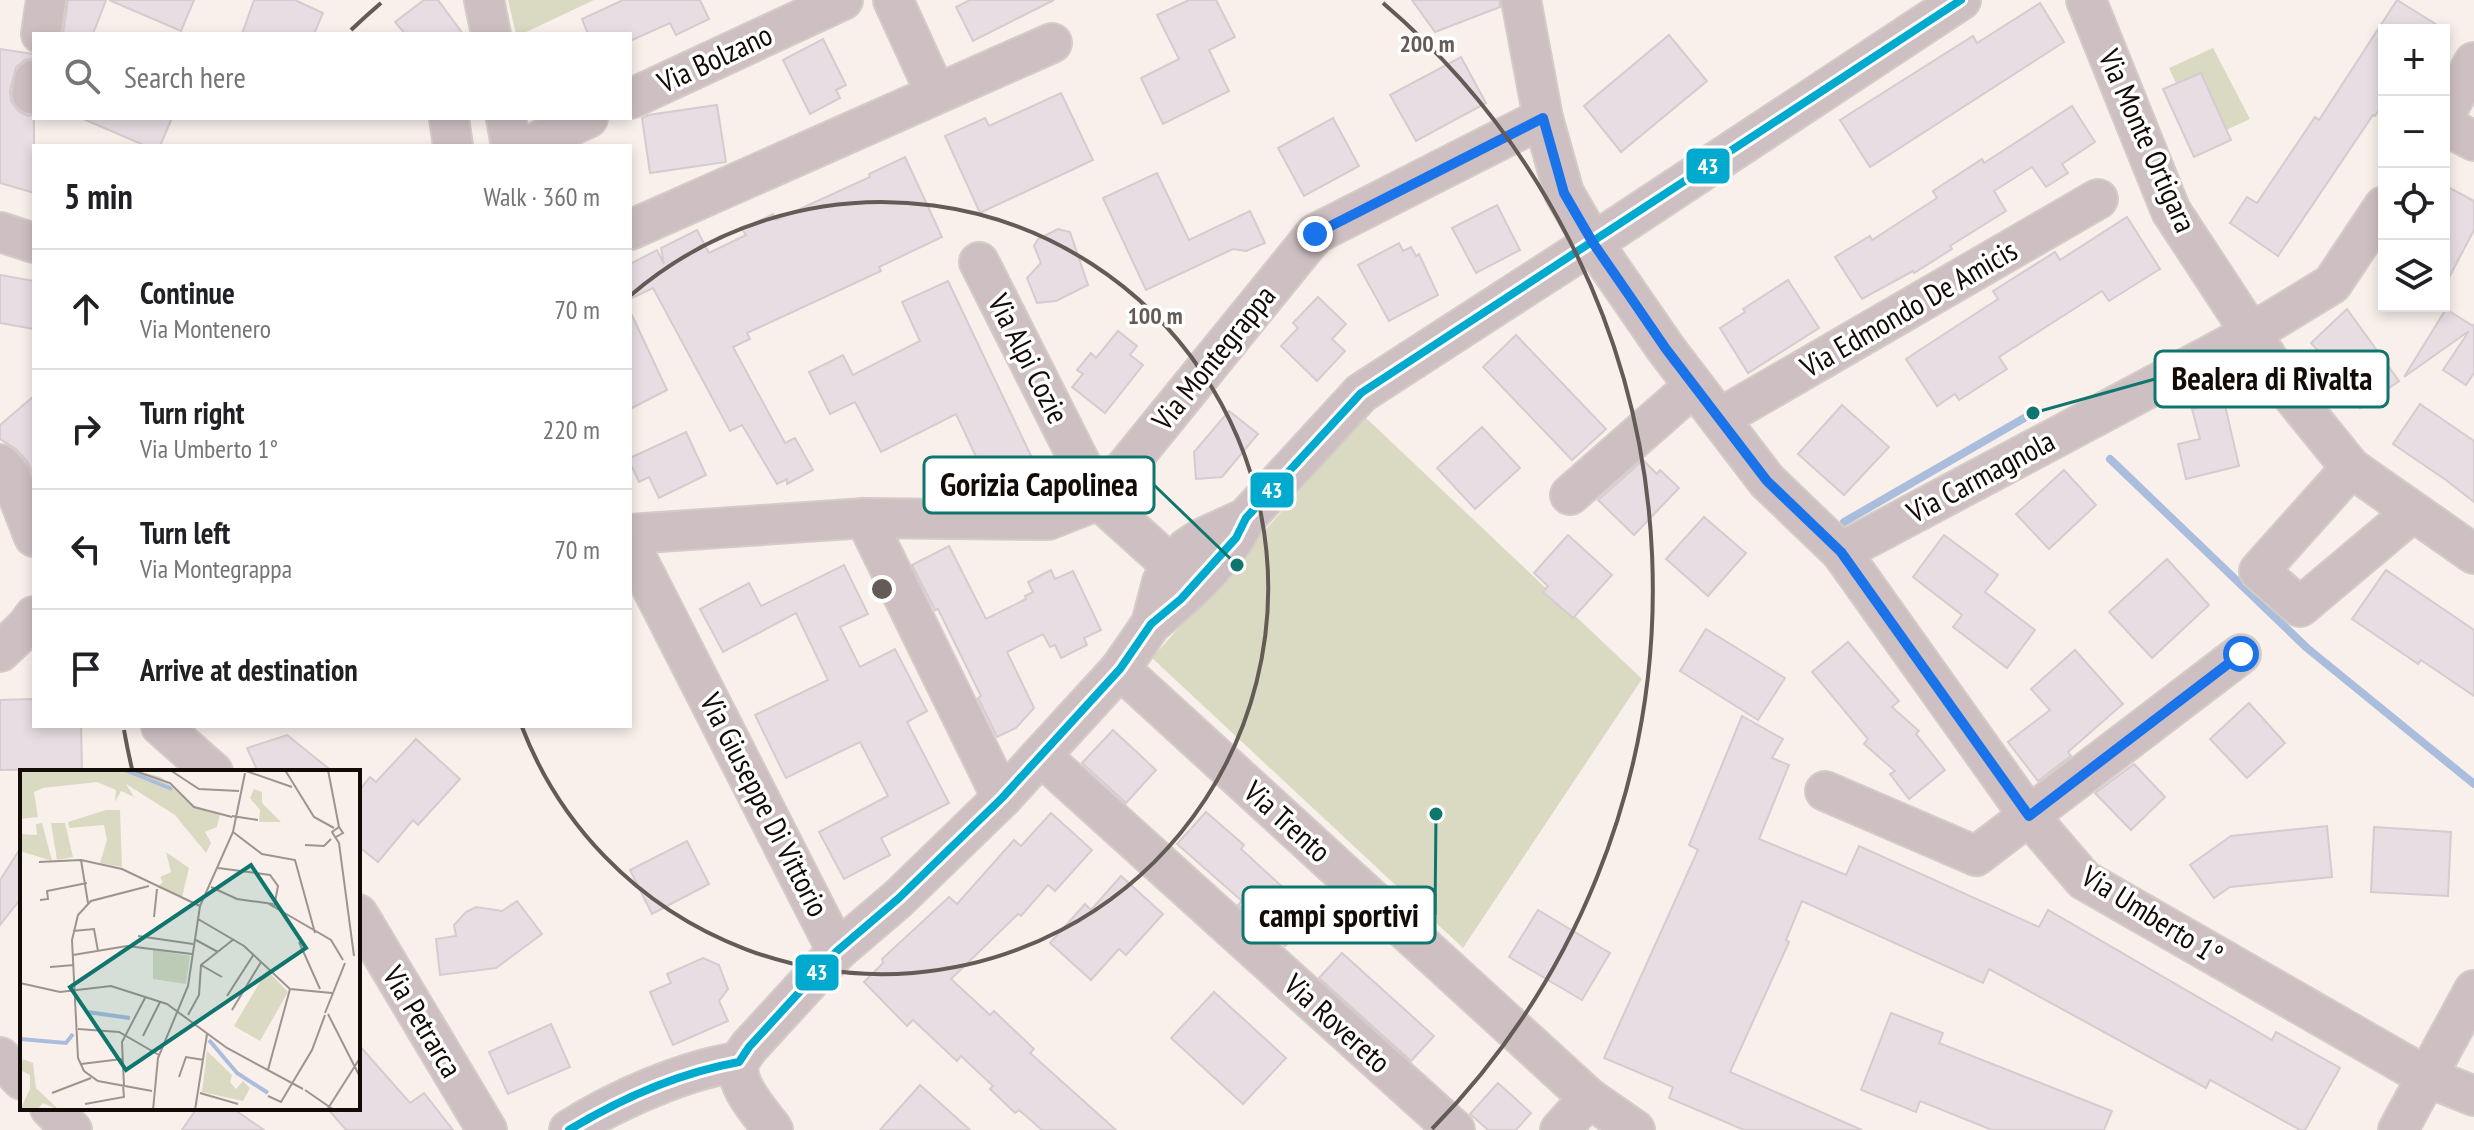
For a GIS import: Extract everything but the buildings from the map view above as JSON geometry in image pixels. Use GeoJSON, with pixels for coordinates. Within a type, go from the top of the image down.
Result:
{"type":"FeatureCollection","features":[{"type":"Feature","properties":{"kind":"street"},"geometry":{"type":"LineString","coordinates":[[41,32],[46,0]]}},
{"type":"Feature","properties":{"kind":"street"},"geometry":{"type":"LineString","coordinates":[[484,0],[491,32]]}},
{"type":"Feature","properties":{"kind":"street","name":"Via Bolzano"},"geometry":{"type":"LineString","coordinates":[[632,98],[843,0]]}},
{"type":"Feature","properties":{"kind":"street"},"geometry":{"type":"LineString","coordinates":[[893,0],[936,94]]}},
{"type":"Feature","properties":{"kind":"street","name":"Via Umberto 1°"},"geometry":{"type":"LineString","coordinates":[[1521,0],[1543,118],[1564,193],[1593,243],[1666,349],[1767,481],[1841,552],[2029,816],[2084,880],[2427,1077],[2474,1096]]}},
{"type":"Feature","properties":{"kind":"street"},"geometry":{"type":"LineString","coordinates":[[837,951],[899,898],[1002,798],[1120,669],[1151,624],[1181,599],[1236,538],[1246,518],[1361,393],[1961,0]]}},
{"type":"Feature","properties":{"kind":"street","name":"Via Monte Ortigara"},"geometry":{"type":"LineString","coordinates":[[2086,0],[2171,211],[2291,394],[2351,468],[2474,554]]}},
{"type":"Feature","properties":{"kind":"street"},"geometry":{"type":"LineString","coordinates":[[632,229],[1052,43]]}},
{"type":"Feature","properties":{"kind":"street"},"geometry":{"type":"LineString","coordinates":[[2450,105],[2474,62]]}},
{"type":"Feature","properties":{"kind":"street","name":"Via Montegrappa"},"geometry":{"type":"LineString","coordinates":[[632,534],[865,518],[1048,520],[1099,500],[1315,234],[1543,118]]}},
{"type":"Feature","properties":{"kind":"street"},"geometry":{"type":"LineString","coordinates":[[449,120],[453,144]]}},
{"type":"Feature","properties":{"kind":"street"},"geometry":{"type":"LineString","coordinates":[[506,120],[511,144]]}},
{"type":"Feature","properties":{"kind":"street"},"geometry":{"type":"LineString","coordinates":[[532,144],[584,120]]}},
{"type":"Feature","properties":{"kind":"street"},"geometry":{"type":"LineString","coordinates":[[2450,128],[2474,141]]}},
{"type":"Feature","properties":{"kind":"street","name":"Via Edmondo De Amicis"},"geometry":{"type":"LineString","coordinates":[[1720,418],[2098,199]]}},
{"type":"Feature","properties":{"kind":"street","name":"Via Carmagnola"},"geometry":{"type":"LineString","coordinates":[[1841,552],[2250,334],[2332,284],[2378,215]]}},
{"type":"Feature","properties":{"kind":"street"},"geometry":{"type":"LineString","coordinates":[[0,232],[32,242]]}},
{"type":"Feature","properties":{"kind":"street","name":"Via Alpi Cozie"},"geometry":{"type":"LineString","coordinates":[[979,262],[1099,500]]}},
{"type":"Feature","properties":{"kind":"street"},"geometry":{"type":"LineString","coordinates":[[1570,495],[1694,386]]}},
{"type":"Feature","properties":{"kind":"street"},"geometry":{"type":"LineString","coordinates":[[0,464],[10,475],[32,532]]}},
{"type":"Feature","properties":{"kind":"street"},"geometry":{"type":"LineString","coordinates":[[2351,468],[2259,571],[2300,607],[2413,512]]}},
{"type":"Feature","properties":{"kind":"street"},"geometry":{"type":"LineString","coordinates":[[1099,500],[1171,565]]}},
{"type":"Feature","properties":{"kind":"street"},"geometry":{"type":"LineString","coordinates":[[865,518],[1002,798]]}},
{"type":"Feature","properties":{"kind":"street"},"geometry":{"type":"LineString","coordinates":[[1151,624],[1162,582],[1171,565],[1202,538],[1246,518]]}},
{"type":"Feature","properties":{"kind":"street","name":"Via Giuseppe Di Vittorio"},"geometry":{"type":"LineString","coordinates":[[632,549],[837,951],[749,1047],[739,1062]]}},
{"type":"Feature","properties":{"kind":"street"},"geometry":{"type":"LineString","coordinates":[[0,652],[32,620]]}},
{"type":"Feature","properties":{"kind":"street"},"geometry":{"type":"LineString","coordinates":[[1825,791],[1976,856],[2241,654]]}},
{"type":"Feature","properties":{"kind":"street","name":"Via Trento"},"geometry":{"type":"LineString","coordinates":[[1120,669],[1589,1098],[1635,1130]]}},
{"type":"Feature","properties":{"kind":"street"},"geometry":{"type":"LineString","coordinates":[[163,728],[211,770]]}},
{"type":"Feature","properties":{"kind":"street","name":"Via Rovereto"},"geometry":{"type":"LineString","coordinates":[[1041,756],[1455,1130]]}},
{"type":"Feature","properties":{"kind":"street","name":"Via Petrarca"},"geometry":{"type":"LineString","coordinates":[[360,917],[487,1130]]}},
{"type":"Feature","properties":{"kind":"street"},"geometry":{"type":"LineString","coordinates":[[2398,1130],[2474,990]]}},
{"type":"Feature","properties":{"kind":"street"},"geometry":{"type":"LineString","coordinates":[[0,1057],[20,1078]]}},
{"type":"Feature","properties":{"kind":"street"},"geometry":{"type":"LineString","coordinates":[[569,1130],[659,1085],[739,1062],[744,1088],[773,1130]]}},
{"type":"Feature","properties":{"kind":"street"},"geometry":{"type":"LineString","coordinates":[[1560,1130],[1589,1098]]}},
{"type":"Feature","properties":{"kind":"street"},"geometry":{"type":"LineString","coordinates":[[52,1110],[72,1130]]}},
{"type":"Feature","properties":{"kind":"green space"},"geometry":{"type":"Polygon","coordinates":[[[508,0],[594,0],[526,32],[516,32],[508,0]]]}},
{"type":"Feature","properties":{"kind":"green space"},"geometry":{"type":"Polygon","coordinates":[[[2213,48],[2250,119],[2202,141],[2169,68],[2213,48]]]}},
{"type":"Feature","properties":{"kind":"green space"},"geometry":{"type":"Polygon","coordinates":[[[1365,417],[1642,679],[1463,948],[1152,658],[1365,417]]]}},
{"type":"Feature","properties":{"kind":"waterway"},"geometry":{"type":"LineString","coordinates":[[1844,522],[2033,413]]}},
{"type":"Feature","properties":{"kind":"waterway"},"geometry":{"type":"LineString","coordinates":[[2110,459],[2307,648],[2474,784]]}},
{"type":"Feature","properties":{"kind":"transit line","name":"43"},"geometry":{"type":"LineString","coordinates":[[569,1130],[651,1088],[739,1062],[749,1047],[837,951],[899,898],[1002,798],[1120,669],[1151,624],[1181,599],[1236,538],[1246,518],[1361,393],[1961,0]]}},
{"type":"Feature","properties":{"kind":"place","name":"Bealera di Rivalta"},"geometry":{"type":"Point","coordinates":[2033,413]}},
{"type":"Feature","properties":{"kind":"place","name":"Gorizia Capolinea"},"geometry":{"type":"Point","coordinates":[1237,565]}},
{"type":"Feature","properties":{"kind":"place","name":"campi sportivi"},"geometry":{"type":"Point","coordinates":[1436,814]}},
{"type":"Feature","properties":{"kind":"route"},"geometry":{"type":"LineString","coordinates":[[1315,234],[1543,118],[1564,193],[1593,243],[1666,349],[1767,481],[1841,552],[2029,816],[2241,654]]}}]}
